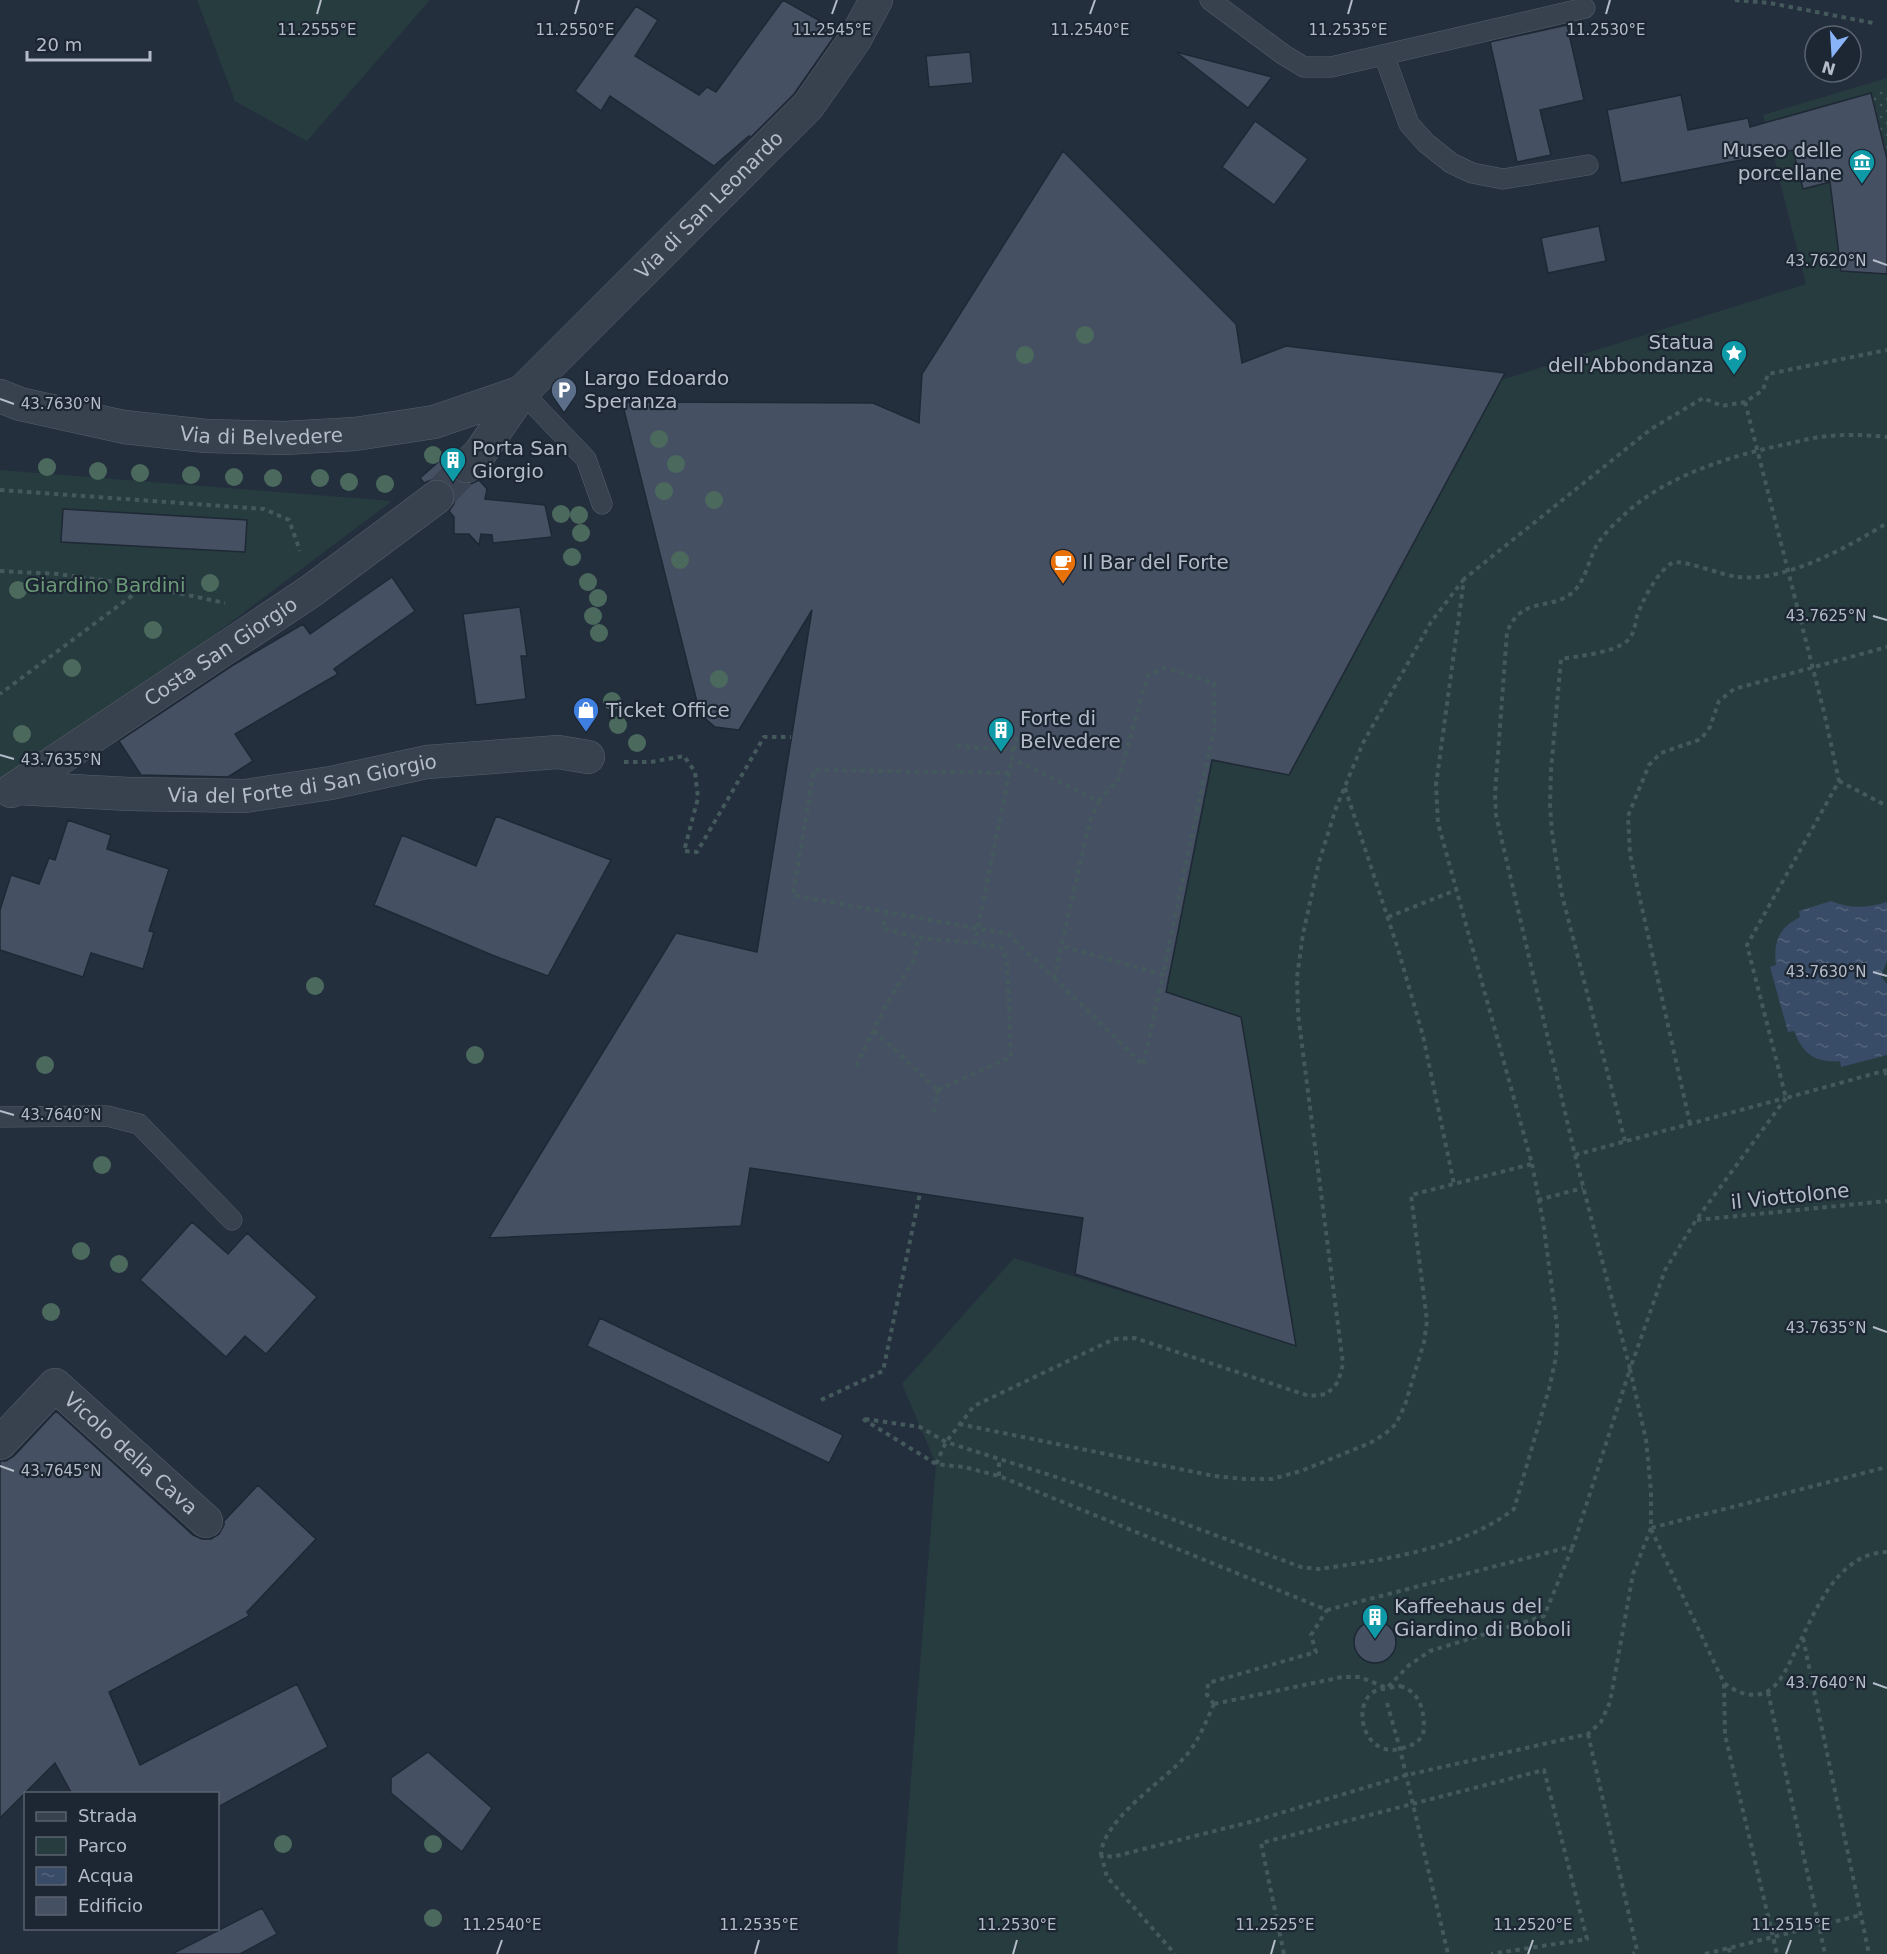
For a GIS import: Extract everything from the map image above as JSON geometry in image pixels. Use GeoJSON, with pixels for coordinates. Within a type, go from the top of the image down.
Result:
{"type":"FeatureCollection","features":[{"type":"Feature","properties":{"kind":"street","name":"Via di San Leonardo"},"geometry":{"type":"LineString","coordinates":[[522,392],[808,106],[855,39],[876,0]]}},
{"type":"Feature","properties":{"kind":"street","name":"Via di Belvedere"},"geometry":{"type":"LineString","coordinates":[[0,396],[20,405],[124,427],[206,436],[284,438],[355,434],[434,422],[522,392]]}},
{"type":"Feature","properties":{"kind":"street"},"geometry":{"type":"LineString","coordinates":[[467,466],[480,453],[522,392]]}},
{"type":"Feature","properties":{"kind":"street","name":"Costa San Giorgio"},"geometry":{"type":"LineString","coordinates":[[8,793],[311,591],[437,497]]}},
{"type":"Feature","properties":{"kind":"street","name":"Via del Forte di San Giorgio"},"geometry":{"type":"LineString","coordinates":[[8,793],[245,796],[331,783],[427,762],[558,752],[602,759]]}},
{"type":"Feature","properties":{"kind":"street","name":"Vicolo della Cava"},"geometry":{"type":"LineString","coordinates":[[0,1443],[50,1380],[206,1521]]}},
{"type":"Feature","properties":{"kind":"lane"},"geometry":{"type":"LineString","coordinates":[[1210,0],[1284,55],[1304,67],[1331,67],[1585,8]]}},
{"type":"Feature","properties":{"kind":"lane"},"geometry":{"type":"LineString","coordinates":[[1384,55],[1409,124],[1426,143],[1451,163],[1472,173],[1503,178],[1588,165]]}},
{"type":"Feature","properties":{"kind":"lane"},"geometry":{"type":"LineString","coordinates":[[522,392],[586,459],[602,504]]}},
{"type":"Feature","properties":{"kind":"lane"},"geometry":{"type":"LineString","coordinates":[[0,1117],[107,1116],[140,1124],[232,1220]]}},
{"type":"Feature","properties":{"kind":"path"},"geometry":{"type":"LineString","coordinates":[[1735,0],[1770,3],[1873,23]]}},
{"type":"Feature","properties":{"kind":"path"},"geometry":{"type":"LineString","coordinates":[[936,1464],[946,1442],[974,1406],[1114,1339],[1135,1338],[1309,1396],[1327,1394],[1338,1382],[1343,1364],[1298,1014],[1297,977],[1303,934],[1319,862],[1336,807],[1363,743],[1431,622],[1464,579],[1651,429],[1703,399],[1722,406],[1745,402],[1763,390],[1768,374],[1887,350]]}},
{"type":"Feature","properties":{"kind":"path"},"geometry":{"type":"LineString","coordinates":[[1745,402],[1839,782],[1747,945],[1785,1098]]}},
{"type":"Feature","properties":{"kind":"path"},"geometry":{"type":"LineString","coordinates":[[1101,1854],[1112,1857],[1254,1821],[1407,1776],[1588,1734],[1602,1722],[1610,1702],[1633,1574],[1651,1528],[1651,1491],[1646,1440],[1630,1369],[1575,1155],[1496,815],[1495,794],[1507,632],[1511,621],[1518,614],[1530,607],[1565,598],[1575,590],[1598,543],[1623,516],[1650,495],[1687,475],[1757,450],[1826,436],[1865,434],[1887,437]]}},
{"type":"Feature","properties":{"kind":"path"},"geometry":{"type":"LineString","coordinates":[[0,490],[264,509],[288,520],[300,551]]}},
{"type":"Feature","properties":{"kind":"path"},"geometry":{"type":"LineString","coordinates":[[1625,1141],[1561,891],[1552,832],[1551,770],[1561,659],[1615,648],[1628,641],[1634,631],[1648,591],[1671,563],[1678,561],[1712,572],[1739,577],[1787,571],[1819,559],[1887,523]]}},
{"type":"Feature","properties":{"kind":"path"},"geometry":{"type":"LineString","coordinates":[[0,571],[58,574],[145,586],[230,604]]}},
{"type":"Feature","properties":{"kind":"path"},"geometry":{"type":"LineString","coordinates":[[1464,579],[1436,785],[1437,823],[1532,1164],[1557,1326],[1556,1357],[1549,1389],[1515,1509],[1484,1529],[1435,1547],[1319,1569],[1301,1567],[1078,1484],[946,1442],[920,1427],[863,1419],[936,1464],[964,1467],[999,1476],[1327,1610],[1573,1546]]}},
{"type":"Feature","properties":{"kind":"path"},"geometry":{"type":"LineString","coordinates":[[0,694],[145,586]]}},
{"type":"Feature","properties":{"kind":"path"},"geometry":{"type":"LineString","coordinates":[[1690,1124],[1630,854],[1628,816],[1648,765],[1661,753],[1701,739],[1710,727],[1719,701],[1734,689],[1887,647]]}},
{"type":"Feature","properties":{"kind":"path"},"geometry":{"type":"LineString","coordinates":[[1009,773],[814,771],[793,895],[1008,934],[1143,1065],[1215,724],[1214,683],[1166,668],[1148,675],[1118,780],[1099,801],[1089,821],[1054,978]]}},
{"type":"Feature","properties":{"kind":"path"},"geometry":{"type":"LineString","coordinates":[[975,943],[1017,734]]}},
{"type":"Feature","properties":{"kind":"path"},"geometry":{"type":"LineString","coordinates":[[602,759],[651,762],[684,756],[695,772],[698,798],[684,851],[698,852],[764,737],[791,737]]}},
{"type":"Feature","properties":{"kind":"path"},"geometry":{"type":"LineString","coordinates":[[957,746],[1014,750]]}},
{"type":"Feature","properties":{"kind":"path"},"geometry":{"type":"LineString","coordinates":[[1012,759],[1099,801]]}},
{"type":"Feature","properties":{"kind":"path"},"geometry":{"type":"LineString","coordinates":[[1839,782],[1887,806]]}},
{"type":"Feature","properties":{"kind":"path"},"geometry":{"type":"LineString","coordinates":[[1345,788],[1388,917],[1423,1036],[1454,1184]]}},
{"type":"Feature","properties":{"kind":"path"},"geometry":{"type":"LineString","coordinates":[[1388,917],[1456,890]]}},
{"type":"Feature","properties":{"kind":"path"},"geometry":{"type":"LineString","coordinates":[[886,912],[883,928],[918,938],[1000,947],[1007,960],[1011,1057],[938,1090]]}},
{"type":"Feature","properties":{"kind":"path"},"geometry":{"type":"LineString","coordinates":[[856,1066],[888,1001],[914,960],[918,938]]}},
{"type":"Feature","properties":{"kind":"path"},"geometry":{"type":"LineString","coordinates":[[1062,946],[1163,975]]}},
{"type":"Feature","properties":{"kind":"path"},"geometry":{"type":"LineString","coordinates":[[874,1031],[938,1090]]}},
{"type":"Feature","properties":{"kind":"path"},"geometry":{"type":"LineString","coordinates":[[1575,1155],[1886,1071],[1887,1078]]}},
{"type":"Feature","properties":{"kind":"path"},"geometry":{"type":"LineString","coordinates":[[933,1112],[938,1090]]}},
{"type":"Feature","properties":{"kind":"path"},"geometry":{"type":"LineString","coordinates":[[1387,1689],[1408,1666],[1430,1651],[1544,1616],[1573,1546],[1630,1369],[1665,1270],[1696,1220],[1785,1098]]}},
{"type":"Feature","properties":{"kind":"path"},"geometry":{"type":"LineString","coordinates":[[959,1424],[1214,1476],[1245,1479],[1272,1479],[1301,1471],[1370,1443],[1385,1434],[1395,1424],[1406,1405],[1424,1342],[1427,1321],[1410,1195],[1532,1164]]}},
{"type":"Feature","properties":{"kind":"path"},"geometry":{"type":"LineString","coordinates":[[1538,1200],[1583,1188]]}},
{"type":"Feature","properties":{"kind":"path"},"geometry":{"type":"LineString","coordinates":[[821,1400],[883,1371],[920,1193]]}},
{"type":"Feature","properties":{"kind":"path","name":"il Viottolone"},"geometry":{"type":"LineString","coordinates":[[1696,1220],[1887,1202]]}},
{"type":"Feature","properties":{"kind":"path"},"geometry":{"type":"LineString","coordinates":[[999,1459],[999,1476]]}},
{"type":"Feature","properties":{"kind":"path"},"geometry":{"type":"LineString","coordinates":[[1651,1528],[1887,1467]]}},
{"type":"Feature","properties":{"kind":"path"},"geometry":{"type":"LineString","coordinates":[[1651,1528],[1724,1683],[1725,1735],[1777,1954]]}},
{"type":"Feature","properties":{"kind":"path"},"geometry":{"type":"LineString","coordinates":[[1724,1683],[1737,1693],[1755,1695],[1767,1692],[1784,1674],[1826,1593],[1847,1567],[1878,1552],[1887,1552]]}},
{"type":"Feature","properties":{"kind":"path"},"geometry":{"type":"LineString","coordinates":[[1214,1704],[1207,1695],[1208,1683],[1316,1652],[1311,1635],[1327,1610]]}},
{"type":"Feature","properties":{"kind":"path"},"geometry":{"type":"LineString","coordinates":[[1803,1638],[1869,1954]]}},
{"type":"Feature","properties":{"kind":"path"},"geometry":{"type":"LineString","coordinates":[[1214,1704],[1342,1677],[1360,1677],[1387,1689]]}},
{"type":"Feature","properties":{"kind":"path"},"geometry":{"type":"LineString","coordinates":[[1400,1686],[1413,1692],[1421,1705],[1424,1717],[1423,1735],[1414,1745],[1400,1749],[1389,1751],[1380,1749],[1371,1742],[1366,1732],[1362,1709],[1365,1701],[1375,1692],[1400,1686]]}},
{"type":"Feature","properties":{"kind":"path"},"geometry":{"type":"LineString","coordinates":[[1767,1692],[1825,1954]]}},
{"type":"Feature","properties":{"kind":"path"},"geometry":{"type":"LineString","coordinates":[[1387,1703],[1407,1776],[1448,1954]]}},
{"type":"Feature","properties":{"kind":"path"},"geometry":{"type":"LineString","coordinates":[[1175,1954],[1107,1877],[1101,1847],[1113,1827],[1132,1805],[1186,1756],[1204,1728],[1214,1704]]}},
{"type":"Feature","properties":{"kind":"path"},"geometry":{"type":"LineString","coordinates":[[1588,1734],[1637,1950],[1633,1954]]}},
{"type":"Feature","properties":{"kind":"path"},"geometry":{"type":"LineString","coordinates":[[1284,1954],[1261,1843],[1544,1770],[1587,1939],[1491,1954]]}},
{"type":"Feature","properties":{"kind":"path"},"geometry":{"type":"LineString","coordinates":[[1705,1954],[1861,1915]]}},
{"type":"Feature","properties":{"kind":"path"},"geometry":{"type":"LineString","coordinates":[[1729,1948],[1730,1954]]}},
{"type":"Feature","properties":{"kind":"green space"},"geometry":{"type":"Polygon","coordinates":[[[197,0],[430,0],[307,141],[235,101],[197,0]]]}},
{"type":"Feature","properties":{"kind":"green space"},"geometry":{"type":"Polygon","coordinates":[[[1887,78],[1887,1954],[897,1954],[936,1464],[902,1384],[1014,1258],[1296,1345],[1241,1017],[1209,1007],[1153,1061],[1220,722],[1501,380],[1806,284],[1763,115],[1887,78]]]}},
{"type":"Feature","properties":{"kind":"green space"},"geometry":{"type":"Polygon","coordinates":[[[1887,88],[1887,159],[1871,93],[1887,88]]]}},
{"type":"Feature","properties":{"kind":"green space","name":"Giardino Bardini"},"geometry":{"type":"Polygon","coordinates":[[[0,470],[392,501],[0,796],[0,470]]]}},
{"type":"Feature","properties":{"kind":"water"},"geometry":{"type":"Polygon","coordinates":[[[1831,901],[1859,907],[1887,902],[1887,961],[1881,976],[1887,984],[1887,1055],[1841,1067],[1840,1061],[1824,1060],[1811,1055],[1801,1046],[1794,1031],[1788,1032],[1770,967],[1776,965],[1779,936],[1787,926],[1800,917],[1799,911],[1831,901]]]}},
{"type":"Feature","properties":{"kind":"building"},"geometry":{"type":"Polygon","coordinates":[[[783,0],[838,31],[794,94],[751,137],[749,136],[714,166],[610,96],[601,111],[575,91],[636,6],[658,20],[635,56],[699,95],[707,87],[716,92],[783,0]]]}},
{"type":"Feature","properties":{"kind":"building"},"geometry":{"type":"Polygon","coordinates":[[[1567,25],[1584,100],[1540,110],[1551,155],[1517,162],[1490,42],[1567,25]]]}},
{"type":"Feature","properties":{"kind":"building"},"geometry":{"type":"Polygon","coordinates":[[[970,52],[973,83],[929,87],[926,56],[970,52]]]}},
{"type":"Feature","properties":{"kind":"building"},"geometry":{"type":"Polygon","coordinates":[[[1176,52],[1272,77],[1248,108],[1176,52]]]}},
{"type":"Feature","properties":{"kind":"building"},"geometry":{"type":"Polygon","coordinates":[[[1871,93],[1887,159],[1887,274],[1841,271],[1830,182],[1803,189],[1793,150],[1621,183],[1607,110],[1681,95],[1688,130],[1748,118],[1750,127],[1871,93]]]}},
{"type":"Feature","properties":{"kind":"building"},"geometry":{"type":"Polygon","coordinates":[[[1255,121],[1308,159],[1274,205],[1222,167],[1255,121]]]}},
{"type":"Feature","properties":{"kind":"building","name":"Forte di Belvedere"},"geometry":{"type":"Polygon","coordinates":[[[1063,151],[1236,324],[1242,363],[1286,346],[1505,373],[1289,775],[1212,760],[1166,992],[1241,1017],[1296,1346],[1075,1274],[1083,1218],[750,1168],[741,1226],[489,1238],[676,933],[757,952],[812,610],[739,730],[715,727],[700,714],[622,402],[873,403],[919,423],[922,374],[1063,151]]]}},
{"type":"Feature","properties":{"kind":"building"},"geometry":{"type":"Polygon","coordinates":[[[1599,226],[1606,261],[1548,273],[1541,238],[1599,226]]]}},
{"type":"Feature","properties":{"kind":"building"},"geometry":{"type":"Polygon","coordinates":[[[453,449],[455,452],[449,461],[449,470],[454,480],[463,484],[471,484],[479,480],[487,489],[485,499],[545,505],[552,537],[493,543],[492,535],[481,534],[479,545],[469,534],[454,534],[454,517],[449,511],[456,495],[452,486],[444,480],[434,479],[424,483],[420,478],[453,449]]]}},
{"type":"Feature","properties":{"kind":"building"},"geometry":{"type":"Polygon","coordinates":[[[63,509],[247,520],[245,552],[61,542],[63,509]]]}},
{"type":"Feature","properties":{"kind":"building"},"geometry":{"type":"Polygon","coordinates":[[[392,577],[415,611],[334,669],[338,674],[235,734],[253,761],[228,777],[141,775],[119,741],[235,664],[303,624],[310,634],[392,577]]]}},
{"type":"Feature","properties":{"kind":"building"},"geometry":{"type":"Polygon","coordinates":[[[520,607],[527,656],[521,656],[526,699],[476,705],[463,614],[520,607]]]}},
{"type":"Feature","properties":{"kind":"building"},"geometry":{"type":"Polygon","coordinates":[[[496,816],[611,860],[548,976],[374,905],[402,835],[476,866],[496,816]]]}},
{"type":"Feature","properties":{"kind":"building"},"geometry":{"type":"Polygon","coordinates":[[[68,820],[111,835],[107,849],[169,869],[149,931],[154,932],[143,969],[91,953],[83,977],[0,950],[0,910],[11,875],[39,884],[49,858],[55,860],[68,820]]]}},
{"type":"Feature","properties":{"kind":"building"},"geometry":{"type":"Polygon","coordinates":[[[192,1222],[228,1254],[247,1233],[317,1297],[266,1354],[245,1336],[226,1357],[140,1280],[192,1222]]]}},
{"type":"Feature","properties":{"kind":"building"},"geometry":{"type":"Polygon","coordinates":[[[600,1318],[843,1435],[829,1463],[587,1346],[600,1318]]]}},
{"type":"Feature","properties":{"kind":"building"},"geometry":{"type":"Polygon","coordinates":[[[56,1411],[193,1535],[202,1539],[211,1539],[219,1534],[224,1521],[258,1485],[316,1539],[247,1612],[249,1616],[109,1692],[140,1765],[297,1684],[328,1747],[219,1806],[219,1792],[71,1792],[55,1763],[0,1818],[0,1461],[6,1461],[14,1456],[56,1411]]]}},
{"type":"Feature","properties":{"kind":"building","name":"Kaffeehaus del Giardino di Boboli"},"geometry":{"type":"Polygon","coordinates":[[[1375,1621],[1383,1622],[1390,1627],[1395,1634],[1395,1650],[1390,1657],[1383,1662],[1375,1663],[1367,1662],[1360,1657],[1355,1650],[1354,1642],[1355,1634],[1360,1627],[1367,1622],[1375,1621]]]}},
{"type":"Feature","properties":{"kind":"building"},"geometry":{"type":"Polygon","coordinates":[[[428,1752],[492,1808],[462,1852],[391,1793],[391,1778],[428,1752]]]}},
{"type":"Feature","properties":{"kind":"building"},"geometry":{"type":"Polygon","coordinates":[[[262,1908],[277,1934],[240,1954],[172,1954],[262,1908]]]}},
{"type":"Feature","properties":{"kind":"tunnel"},"geometry":{"type":"LineString","coordinates":[[437,497],[467,466]]}},
{"type":"Feature","properties":{"kind":"place","name":"Museo delle porcellane"},"geometry":{"type":"Point","coordinates":[1862,185]}},
{"type":"Feature","properties":{"kind":"place","name":"Statua dell'Abbondanza"},"geometry":{"type":"Point","coordinates":[1734,376]}},
{"type":"Feature","properties":{"kind":"place","name":"Largo Edoardo Speranza"},"geometry":{"type":"Point","coordinates":[564,413]}},
{"type":"Feature","properties":{"kind":"place","name":"Porta San Giorgio"},"geometry":{"type":"Point","coordinates":[453,483]}},
{"type":"Feature","properties":{"kind":"place","name":"Il Bar del Forte"},"geometry":{"type":"Point","coordinates":[1063,585]}},
{"type":"Feature","properties":{"kind":"place","name":"Ticket Office"},"geometry":{"type":"Point","coordinates":[586,733]}},
{"type":"Feature","properties":{"kind":"place","name":"Forte di Belvedere"},"geometry":{"type":"Point","coordinates":[1001,753]}},
{"type":"Feature","properties":{"kind":"place","name":"Kaffeehaus del Giardino di Boboli"},"geometry":{"type":"Point","coordinates":[1375,1640]}}]}
